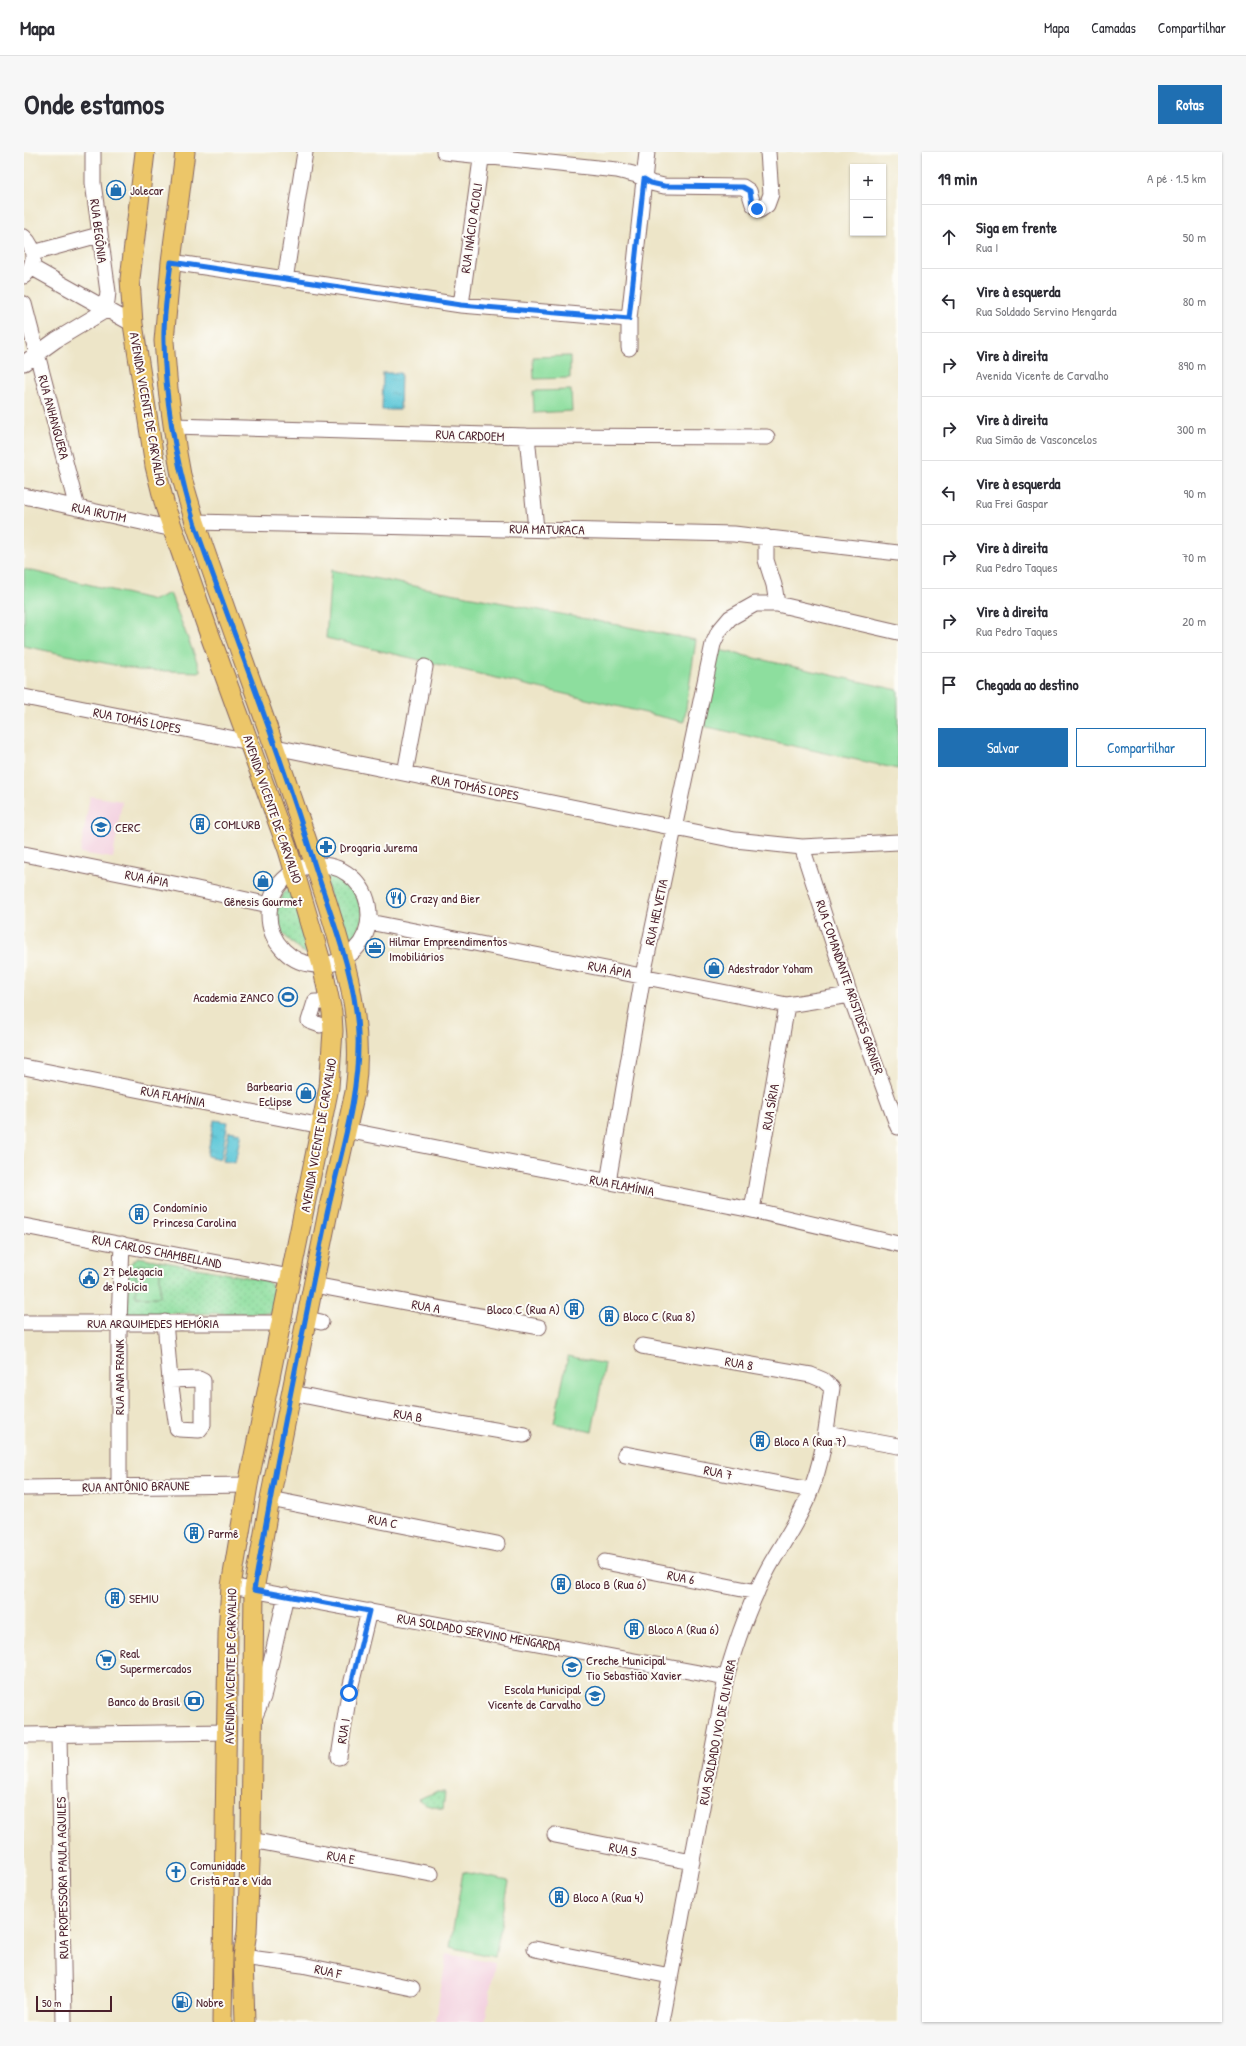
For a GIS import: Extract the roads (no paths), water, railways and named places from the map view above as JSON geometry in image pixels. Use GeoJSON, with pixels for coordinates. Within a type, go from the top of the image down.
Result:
{"type":"FeatureCollection","features":[{"type":"Feature","properties":{"kind":"main road","name":"AVENIDA VICENTE DE CARVALHO"},"geometry":{"type":"LineString","coordinates":[[145,152],[131,260],[131,298],[133,324],[155,466],[174,529],[208,630],[250,742],[295,872],[322,964],[330,1002],[333,1031],[332,1066],[322,1126],[248,1485],[231,1586],[228,1634],[228,1732],[222,2022]]}},
{"type":"Feature","properties":{"kind":"main road","name":"AVENIDA VICENTE DE CARVALHO"},"geometry":{"type":"LineString","coordinates":[[185,152],[171,262],[164,341],[173,426],[181,475],[194,522],[275,747],[315,866],[344,958],[357,1022],[358,1055],[355,1092],[314,1285],[314,1320],[292,1393],[270,1499],[254,1590],[251,1840],[248,1932],[243,1957],[244,2022]]}},
{"type":"Feature","properties":{"kind":"street","name":"RUA BEGÔNIA"},"geometry":{"type":"LineString","coordinates":[[93,152],[93,183],[108,292],[106,310]]}},
{"type":"Feature","properties":{"kind":"street"},"geometry":{"type":"LineString","coordinates":[[285,280],[305,152]]}},
{"type":"Feature","properties":{"kind":"street"},"geometry":{"type":"LineString","coordinates":[[444,152],[482,154],[617,170],[637,175],[651,183],[664,186],[743,187],[750,191],[752,204],[760,210],[767,205],[771,194],[768,152]]}},
{"type":"Feature","properties":{"kind":"street"},"geometry":{"type":"LineString","coordinates":[[629,348],[629,319],[647,152]]}},
{"type":"Feature","properties":{"kind":"street","name":"RUA INÁCIO ACIOLI"},"geometry":{"type":"LineString","coordinates":[[461,305],[482,154]]}},
{"type":"Feature","properties":{"kind":"street"},"geometry":{"type":"LineString","coordinates":[[29,265],[99,235]]}},
{"type":"Feature","properties":{"kind":"street"},"geometry":{"type":"LineString","coordinates":[[24,237],[30,245],[29,265]]}},
{"type":"Feature","properties":{"kind":"street"},"geometry":{"type":"LineString","coordinates":[[171,262],[461,305],[629,319]]}},
{"type":"Feature","properties":{"kind":"street"},"geometry":{"type":"LineString","coordinates":[[29,265],[133,324]]}},
{"type":"Feature","properties":{"kind":"street","name":"RUA ANHANGUERA"},"geometry":{"type":"LineString","coordinates":[[24,304],[77,508]]}},
{"type":"Feature","properties":{"kind":"street"},"geometry":{"type":"LineString","coordinates":[[24,363],[37,353],[106,310]]}},
{"type":"Feature","properties":{"kind":"street","name":"RUA CARDOEM"},"geometry":{"type":"LineString","coordinates":[[173,426],[527,436],[767,437]]}},
{"type":"Feature","properties":{"kind":"street"},"geometry":{"type":"LineString","coordinates":[[527,436],[536,529]]}},
{"type":"Feature","properties":{"kind":"street","name":"RUA IRUTIM"},"geometry":{"type":"LineString","coordinates":[[24,496],[174,529]]}},
{"type":"Feature","properties":{"kind":"street","name":"RUA MATURACA"},"geometry":{"type":"LineString","coordinates":[[194,522],[734,534],[898,552]]}},
{"type":"Feature","properties":{"kind":"street"},"geometry":{"type":"LineString","coordinates":[[766,537],[766,560],[778,604],[898,632]]}},
{"type":"Feature","properties":{"kind":"street","name":"RUA HELVETIA"},"geometry":{"type":"LineString","coordinates":[[608,1182],[643,975],[713,644],[719,632],[730,618],[743,609],[755,604],[778,604]]}},
{"type":"Feature","properties":{"kind":"street"},"geometry":{"type":"LineString","coordinates":[[405,773],[425,667]]}},
{"type":"Feature","properties":{"kind":"street","name":"RUA TOMÁS LOPES"},"geometry":{"type":"LineString","coordinates":[[24,697],[250,742]]}},
{"type":"Feature","properties":{"kind":"street","name":"RUA TOMÁS LOPES"},"geometry":{"type":"LineString","coordinates":[[275,747],[734,840],[802,847],[898,842]]}},
{"type":"Feature","properties":{"kind":"street","name":"RUA COMANDANTE ARISTIDES GARNIER"},"geometry":{"type":"LineString","coordinates":[[802,847],[850,995],[898,1127]]}},
{"type":"Feature","properties":{"kind":"street","name":"RUA ÁPIA"},"geometry":{"type":"LineString","coordinates":[[24,854],[180,884],[269,905]]}},
{"type":"Feature","properties":{"kind":"street"},"geometry":{"type":"LineString","coordinates":[[315,866],[328,866],[340,869],[351,876],[360,885],[366,896],[370,909],[369,922],[365,936],[356,948],[344,958],[322,964],[308,964],[296,960],[285,953],[276,943],[270,931],[268,918],[269,905],[274,892],[283,880],[295,872],[315,866]]}},
{"type":"Feature","properties":{"kind":"street","name":"RUA ÁPIA"},"geometry":{"type":"LineString","coordinates":[[369,922],[643,975],[788,1005],[850,995]]}},
{"type":"Feature","properties":{"kind":"street"},"geometry":{"type":"LineString","coordinates":[[320,1025],[309,1021],[316,1002],[330,1002]]}},
{"type":"Feature","properties":{"kind":"street","name":"RUA SÍRIA"},"geometry":{"type":"LineString","coordinates":[[752,1210],[788,1005]]}},
{"type":"Feature","properties":{"kind":"street","name":"RUA FLAMÍNIA"},"geometry":{"type":"LineString","coordinates":[[24,1067],[322,1126]]}},
{"type":"Feature","properties":{"kind":"street","name":"RUA FLAMÍNIA"},"geometry":{"type":"LineString","coordinates":[[346,1130],[752,1210],[895,1240]]}},
{"type":"Feature","properties":{"kind":"street","name":"RUA CARLOS CHAMBELLAND"},"geometry":{"type":"LineString","coordinates":[[24,1226],[290,1277]]}},
{"type":"Feature","properties":{"kind":"street","name":"RUA ANA FRANK"},"geometry":{"type":"LineString","coordinates":[[119,1486],[119,1322],[122,1244]]}},
{"type":"Feature","properties":{"kind":"street","name":"RUA A"},"geometry":{"type":"LineString","coordinates":[[314,1285],[539,1326]]}},
{"type":"Feature","properties":{"kind":"street"},"geometry":{"type":"LineString","coordinates":[[165,1322],[170,1380]]}},
{"type":"Feature","properties":{"kind":"street","name":"RUA ARQUIMEDES MEMÓRIA"},"geometry":{"type":"LineString","coordinates":[[24,1323],[282,1323]]}},
{"type":"Feature","properties":{"kind":"street","name":"RUA 8"},"geometry":{"type":"LineString","coordinates":[[642,1346],[811,1375],[823,1380],[832,1388]]}},
{"type":"Feature","properties":{"kind":"street","name":"RUA SOLDADO IVO DE OLIVEIRA"},"geometry":{"type":"LineString","coordinates":[[662,2022],[726,1678],[739,1637],[757,1592],[804,1506],[811,1490],[826,1433],[832,1388]]}},
{"type":"Feature","properties":{"kind":"street","name":"RUA B"},"geometry":{"type":"LineString","coordinates":[[292,1393],[372,1409],[524,1435]]}},
{"type":"Feature","properties":{"kind":"street"},"geometry":{"type":"LineString","coordinates":[[826,1433],[898,1446]]}},
{"type":"Feature","properties":{"kind":"street","name":"RUA 7"},"geometry":{"type":"LineString","coordinates":[[625,1454],[811,1490]]}},
{"type":"Feature","properties":{"kind":"street","name":"RUA ANTÔNIO BRAUNE"},"geometry":{"type":"LineString","coordinates":[[24,1488],[248,1485]]}},
{"type":"Feature","properties":{"kind":"street","name":"RUA C"},"geometry":{"type":"LineString","coordinates":[[270,1499],[497,1544]]}},
{"type":"Feature","properties":{"kind":"street","name":"RUA 6"},"geometry":{"type":"LineString","coordinates":[[605,1562],[757,1592]]}},
{"type":"Feature","properties":{"kind":"street","name":"RUA SOLDADO SERVINO MENGARDA"},"geometry":{"type":"LineString","coordinates":[[231,1586],[286,1595],[726,1678]]}},
{"type":"Feature","properties":{"kind":"street","name":"AVENIDA VICENTE DE CARVALHO"},"geometry":{"type":"LineString","coordinates":[[252,1723],[263,1697],[286,1595]]}},
{"type":"Feature","properties":{"kind":"street","name":"RUA I"},"geometry":{"type":"LineString","coordinates":[[339,1757],[349,1693],[369,1611]]}},
{"type":"Feature","properties":{"kind":"street"},"geometry":{"type":"LineString","coordinates":[[24,1736],[228,1732]]}},
{"type":"Feature","properties":{"kind":"street","name":"RUA PROFESSORA PAULA AQUILES"},"geometry":{"type":"LineString","coordinates":[[59,1735],[64,2022]]}},
{"type":"Feature","properties":{"kind":"street","name":"RUA 5"},"geometry":{"type":"LineString","coordinates":[[555,1835],[692,1862]]}},
{"type":"Feature","properties":{"kind":"street","name":"RUA E"},"geometry":{"type":"LineString","coordinates":[[251,1840],[431,1874]]}},
{"type":"Feature","properties":{"kind":"street"},"geometry":{"type":"LineString","coordinates":[[535,1949],[670,1976]]}},
{"type":"Feature","properties":{"kind":"street","name":"RUA F"},"geometry":{"type":"LineString","coordinates":[[243,1957],[302,1965],[412,1988]]}},
{"type":"Feature","properties":{"kind":"water"},"geometry":{"type":"Polygon","coordinates":[[[383,373],[401,373],[400,410],[382,410],[383,373]]]}},
{"type":"Feature","properties":{"kind":"water"},"geometry":{"type":"Polygon","coordinates":[[[214,1120],[228,1122],[221,1159],[207,1156],[214,1120]]]}},
{"type":"Feature","properties":{"kind":"water"},"geometry":{"type":"Polygon","coordinates":[[[229,1131],[241,1133],[235,1163],[223,1161],[229,1131]]]}},
{"type":"Feature","properties":{"kind":"place","name":"Jolecar"},"geometry":{"type":"Point","coordinates":[116,190]}},
{"type":"Feature","properties":{"kind":"place","name":"COMLURB"},"geometry":{"type":"Point","coordinates":[200,824]}},
{"type":"Feature","properties":{"kind":"place","name":"CERC"},"geometry":{"type":"Point","coordinates":[101,827]}},
{"type":"Feature","properties":{"kind":"place","name":"Drogaria Jurema"},"geometry":{"type":"Point","coordinates":[326,847]}},
{"type":"Feature","properties":{"kind":"place","name":"Gênesis Gourmet"},"geometry":{"type":"Point","coordinates":[263,881]}},
{"type":"Feature","properties":{"kind":"place","name":"Crazy and Bier"},"geometry":{"type":"Point","coordinates":[396,898]}},
{"type":"Feature","properties":{"kind":"place","name":"Hilmar Empreendimentos Imobiliários"},"geometry":{"type":"Point","coordinates":[375,948]}},
{"type":"Feature","properties":{"kind":"place","name":"Adestrador Yoham"},"geometry":{"type":"Point","coordinates":[714,968]}},
{"type":"Feature","properties":{"kind":"place","name":"Academia ZANCO"},"geometry":{"type":"Point","coordinates":[288,997]}},
{"type":"Feature","properties":{"kind":"place","name":"Barbearia Eclipse"},"geometry":{"type":"Point","coordinates":[306,1093]}},
{"type":"Feature","properties":{"kind":"place","name":"Condomínio Princesa Carolina"},"geometry":{"type":"Point","coordinates":[139,1214]}},
{"type":"Feature","properties":{"kind":"place","name":"27 Delegacia de Polícia"},"geometry":{"type":"Point","coordinates":[89,1278]}},
{"type":"Feature","properties":{"kind":"place","name":"Bloco C (Rua A)"},"geometry":{"type":"Point","coordinates":[574,1309]}},
{"type":"Feature","properties":{"kind":"place","name":"Bloco C (Rua 8)"},"geometry":{"type":"Point","coordinates":[609,1316]}},
{"type":"Feature","properties":{"kind":"place","name":"Bloco A (Rua 7)"},"geometry":{"type":"Point","coordinates":[760,1441]}},
{"type":"Feature","properties":{"kind":"place","name":"Parmê"},"geometry":{"type":"Point","coordinates":[194,1533]}},
{"type":"Feature","properties":{"kind":"place","name":"Bloco B (Rua 6)"},"geometry":{"type":"Point","coordinates":[561,1584]}},
{"type":"Feature","properties":{"kind":"place","name":"SEMIU"},"geometry":{"type":"Point","coordinates":[115,1598]}},
{"type":"Feature","properties":{"kind":"place","name":"Bloco A (Rua 6)"},"geometry":{"type":"Point","coordinates":[634,1629]}},
{"type":"Feature","properties":{"kind":"place","name":"Real Supermercados"},"geometry":{"type":"Point","coordinates":[106,1660]}},
{"type":"Feature","properties":{"kind":"place","name":"Creche Municipal Tio Sebastião Xavier"},"geometry":{"type":"Point","coordinates":[572,1667]}},
{"type":"Feature","properties":{"kind":"place","name":"Escola Municipal Vicente de Carvalho"},"geometry":{"type":"Point","coordinates":[595,1696]}},
{"type":"Feature","properties":{"kind":"place","name":"Banco do Brasil"},"geometry":{"type":"Point","coordinates":[194,1701]}},
{"type":"Feature","properties":{"kind":"place","name":"Comunidade Cristã Paz e Vida"},"geometry":{"type":"Point","coordinates":[176,1872]}},
{"type":"Feature","properties":{"kind":"place","name":"Bloco A (Rua 4)"},"geometry":{"type":"Point","coordinates":[559,1897]}},
{"type":"Feature","properties":{"kind":"place","name":"Nobre"},"geometry":{"type":"Point","coordinates":[182,2002]}}]}
